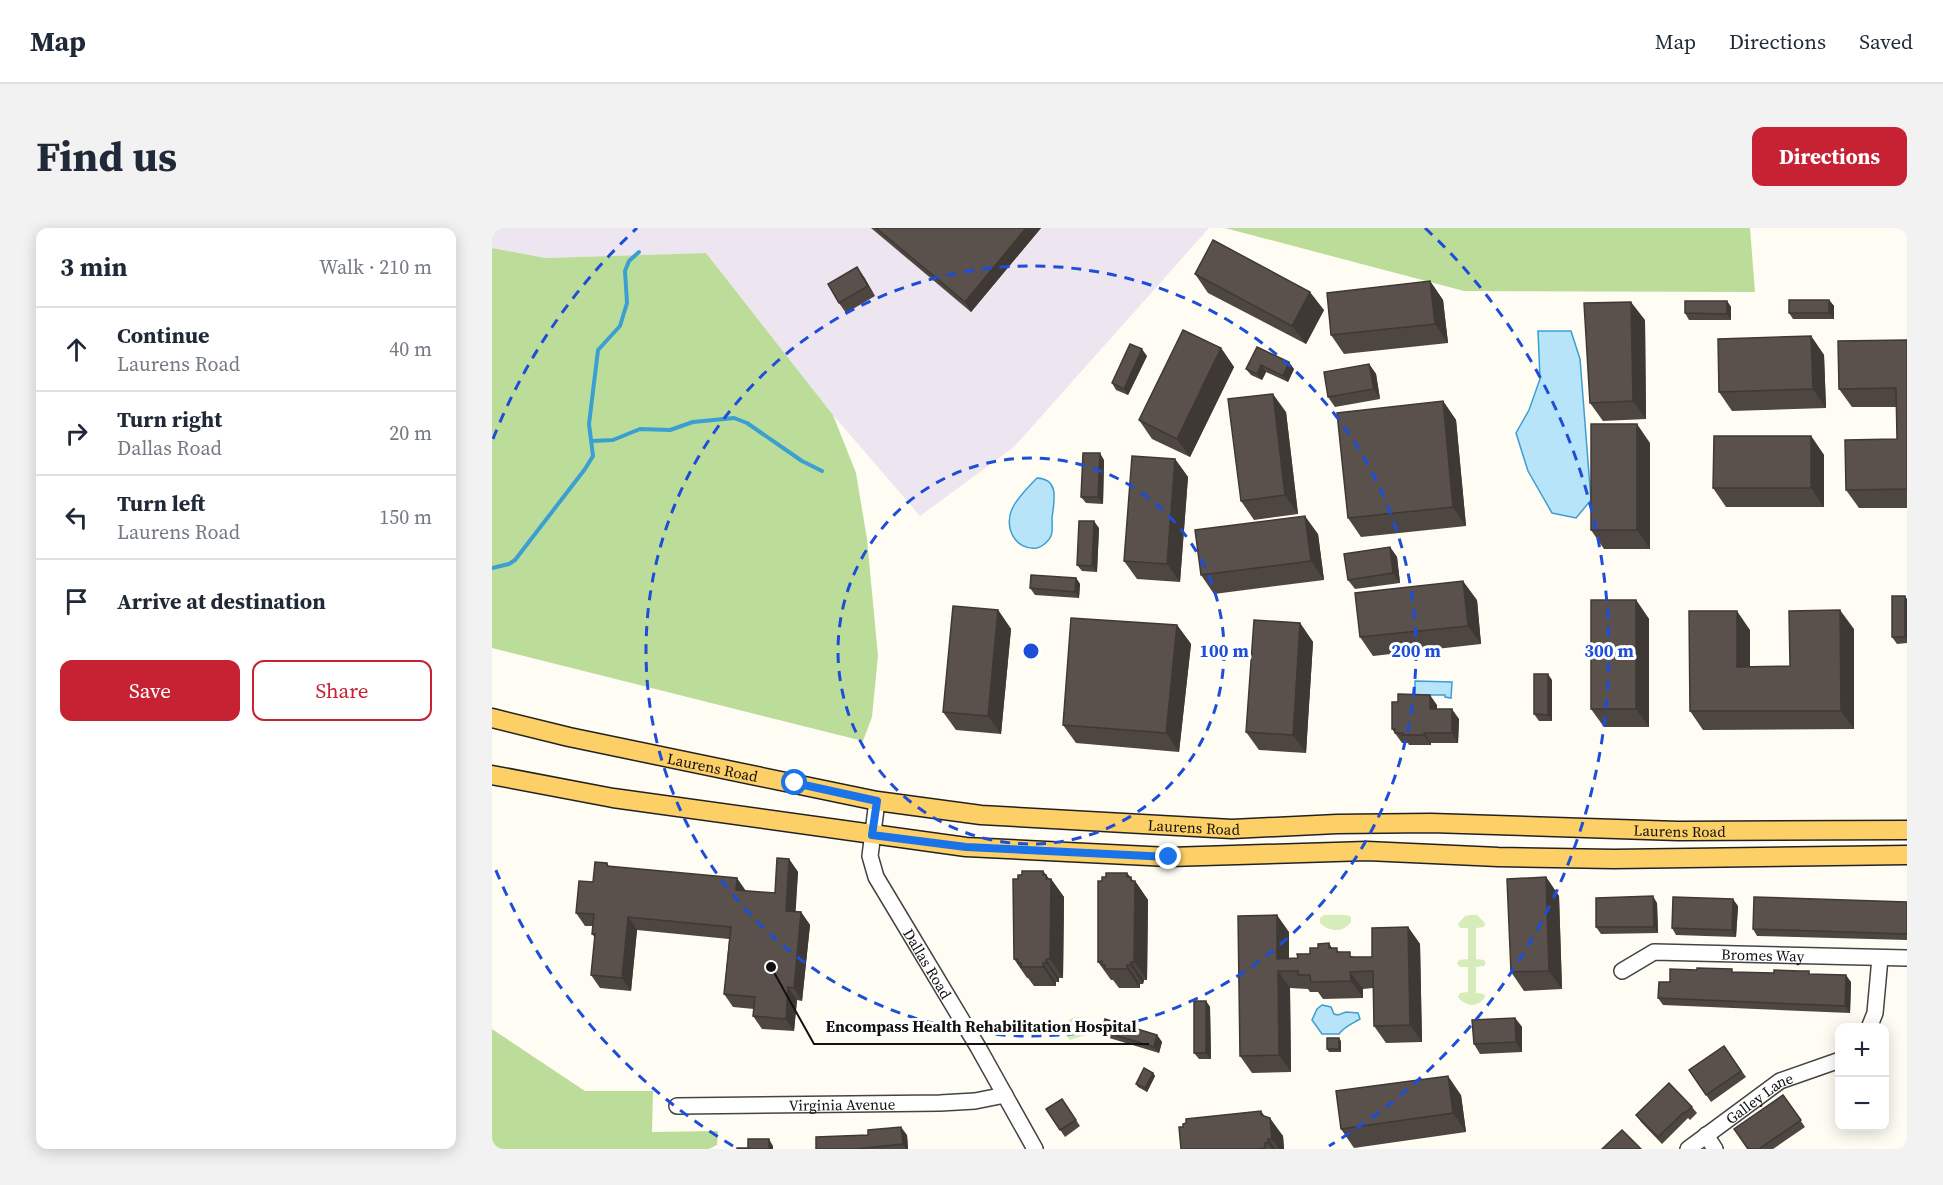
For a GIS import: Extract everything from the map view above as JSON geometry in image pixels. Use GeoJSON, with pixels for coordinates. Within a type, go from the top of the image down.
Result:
{"type":"FeatureCollection","features":[{"type":"Feature","properties":{"kind":"main road","name":"Laurens Road"},"geometry":{"type":"LineString","coordinates":[[492,718],[569,737],[877,801],[981,815],[1232,829],[1337,824],[1431,824],[1678,831],[1907,830]]}},
{"type":"Feature","properties":{"kind":"main road","name":"Laurens Road"},"geometry":{"type":"LineString","coordinates":[[492,775],[613,798],[966,847],[1169,857],[1367,851],[1498,857],[1680,859],[1907,855]]}},
{"type":"Feature","properties":{"kind":"main road"},"geometry":{"type":"LineString","coordinates":[[1336,852],[1337,824]]}},
{"type":"Feature","properties":{"kind":"main road"},"geometry":{"type":"LineString","coordinates":[[1678,831],[1680,859]]}},
{"type":"Feature","properties":{"kind":"street","name":"Dallas Road"},"geometry":{"type":"LineString","coordinates":[[877,801],[870,856],[876,877],[1035,1149]]}},
{"type":"Feature","properties":{"kind":"street","name":"Bromes Way"},"geometry":{"type":"LineString","coordinates":[[1622,971],[1654,952],[1907,958]]}},
{"type":"Feature","properties":{"kind":"street"},"geometry":{"type":"LineString","coordinates":[[1871,1023],[1875,1013],[1880,957]]}},
{"type":"Feature","properties":{"kind":"street","name":"Galley Lane"},"geometry":{"type":"LineString","coordinates":[[1688,1149],[1780,1081],[1835,1061]]}},
{"type":"Feature","properties":{"kind":"street","name":"Virginia Avenue"},"geometry":{"type":"LineString","coordinates":[[677,1106],[940,1103],[975,1101],[1005,1095]]}},
{"type":"Feature","properties":{"kind":"street"},"geometry":{"type":"LineString","coordinates":[[1706,1135],[1715,1149]]}},
{"type":"Feature","properties":{"kind":"shaded area"},"geometry":{"type":"Polygon","coordinates":[[[492,228],[1209,228],[1014,447],[920,516],[833,415],[706,253],[546,258],[492,248],[492,228]]]}},
{"type":"Feature","properties":{"kind":"green space"},"geometry":{"type":"Polygon","coordinates":[[[1225,228],[1750,228],[1755,292],[1464,291],[1225,228]]]}},
{"type":"Feature","properties":{"kind":"green space"},"geometry":{"type":"Polygon","coordinates":[[[492,248],[546,258],[706,253],[833,415],[856,473],[867,539],[878,656],[872,717],[863,741],[492,648],[492,248]]]}},
{"type":"Feature","properties":{"kind":"green space"},"geometry":{"type":"Polygon","coordinates":[[[1324,915],[1347,915],[1351,917],[1351,922],[1340,930],[1332,930],[1320,923],[1320,918],[1324,915]]]}},
{"type":"Feature","properties":{"kind":"green space"},"geometry":{"type":"Polygon","coordinates":[[[1477,915],[1485,923],[1484,927],[1476,928],[1476,959],[1484,960],[1486,963],[1484,966],[1476,967],[1476,993],[1484,994],[1485,997],[1479,1003],[1472,1005],[1458,997],[1460,993],[1468,992],[1468,967],[1460,967],[1457,963],[1459,960],[1468,959],[1468,928],[1460,928],[1458,924],[1465,916],[1477,915]]]}},
{"type":"Feature","properties":{"kind":"green space"},"geometry":{"type":"Polygon","coordinates":[[[1078,1017],[1089,1022],[1089,1034],[1070,1040],[1064,1034],[1064,1024],[1078,1017]]]}},
{"type":"Feature","properties":{"kind":"green space"},"geometry":{"type":"Polygon","coordinates":[[[492,1029],[585,1091],[653,1091],[652,1132],[718,1131],[717,1145],[709,1149],[492,1149],[492,1029]]]}},
{"type":"Feature","properties":{"kind":"water"},"geometry":{"type":"Polygon","coordinates":[[[1538,331],[1571,331],[1580,359],[1591,500],[1576,518],[1552,513],[1528,471],[1516,433],[1529,410],[1540,379],[1538,331]]]}},
{"type":"Feature","properties":{"kind":"water"},"geometry":{"type":"Polygon","coordinates":[[[1037,478],[1049,482],[1054,492],[1052,532],[1043,545],[1029,548],[1017,541],[1010,529],[1009,521],[1015,503],[1037,478]]]}},
{"type":"Feature","properties":{"kind":"water"},"geometry":{"type":"Polygon","coordinates":[[[1415,681],[1452,682],[1451,698],[1445,695],[1415,695],[1415,681]]]}},
{"type":"Feature","properties":{"kind":"water"},"geometry":{"type":"Polygon","coordinates":[[[1322,1005],[1331,1007],[1334,1014],[1338,1015],[1346,1012],[1358,1013],[1360,1019],[1339,1034],[1322,1034],[1312,1020],[1317,1009],[1322,1005]]]}},
{"type":"Feature","properties":{"kind":"building"},"geometry":{"type":"Polygon","coordinates":[[[876,228],[1026,228],[965,302],[876,228]]]}},
{"type":"Feature","properties":{"kind":"building"},"geometry":{"type":"Polygon","coordinates":[[[1213,240],[1310,292],[1292,326],[1195,274],[1213,240]]]}},
{"type":"Feature","properties":{"kind":"building"},"geometry":{"type":"Polygon","coordinates":[[[857,267],[868,286],[839,303],[828,284],[857,267]]]}},
{"type":"Feature","properties":{"kind":"building"},"geometry":{"type":"Polygon","coordinates":[[[1430,281],[1435,324],[1331,335],[1327,293],[1430,281]]]}},
{"type":"Feature","properties":{"kind":"building"},"geometry":{"type":"Polygon","coordinates":[[[1789,300],[1829,300],[1829,313],[1789,313],[1789,300]]]}},
{"type":"Feature","properties":{"kind":"building"},"geometry":{"type":"Polygon","coordinates":[[[1685,301],[1727,301],[1727,314],[1685,313],[1685,301]]]}},
{"type":"Feature","properties":{"kind":"building"},"geometry":{"type":"Polygon","coordinates":[[[1631,302],[1633,401],[1590,403],[1584,303],[1631,302]]]}},
{"type":"Feature","properties":{"kind":"building"},"geometry":{"type":"Polygon","coordinates":[[[1183,330],[1221,348],[1177,439],[1139,420],[1183,330]]]}},
{"type":"Feature","properties":{"kind":"building"},"geometry":{"type":"Polygon","coordinates":[[[1811,336],[1813,389],[1719,392],[1718,339],[1811,336]]]}},
{"type":"Feature","properties":{"kind":"building"},"geometry":{"type":"Polygon","coordinates":[[[1907,340],[1907,489],[1846,490],[1845,440],[1897,439],[1896,388],[1839,389],[1838,341],[1907,340]]]}},
{"type":"Feature","properties":{"kind":"building"},"geometry":{"type":"Polygon","coordinates":[[[1130,344],[1142,349],[1124,389],[1112,383],[1130,344]]]}},
{"type":"Feature","properties":{"kind":"building"},"geometry":{"type":"Polygon","coordinates":[[[1257,347],[1289,362],[1283,376],[1261,365],[1257,374],[1246,369],[1257,347]]]}},
{"type":"Feature","properties":{"kind":"building"},"geometry":{"type":"Polygon","coordinates":[[[1369,364],[1374,389],[1328,397],[1324,372],[1369,364]]]}},
{"type":"Feature","properties":{"kind":"building"},"geometry":{"type":"Polygon","coordinates":[[[1273,394],[1285,495],[1241,501],[1228,399],[1273,394]]]}},
{"type":"Feature","properties":{"kind":"building"},"geometry":{"type":"Polygon","coordinates":[[[1443,401],[1453,507],[1348,518],[1337,413],[1443,401]]]}},
{"type":"Feature","properties":{"kind":"building"},"geometry":{"type":"Polygon","coordinates":[[[1591,424],[1637,424],[1637,530],[1591,530],[1591,424]]]}},
{"type":"Feature","properties":{"kind":"building"},"geometry":{"type":"Polygon","coordinates":[[[1714,436],[1811,436],[1811,488],[1713,488],[1714,436]]]}},
{"type":"Feature","properties":{"kind":"building"},"geometry":{"type":"Polygon","coordinates":[[[1083,453],[1100,453],[1098,497],[1081,497],[1083,453]]]}},
{"type":"Feature","properties":{"kind":"building"},"geometry":{"type":"Polygon","coordinates":[[[1132,456],[1175,459],[1167,564],[1124,561],[1132,456]]]}},
{"type":"Feature","properties":{"kind":"building"},"geometry":{"type":"Polygon","coordinates":[[[1305,516],[1311,561],[1201,575],[1195,530],[1305,516]]]}},
{"type":"Feature","properties":{"kind":"building"},"geometry":{"type":"Polygon","coordinates":[[[1079,521],[1094,521],[1092,566],[1077,565],[1079,521]]]}},
{"type":"Feature","properties":{"kind":"building"},"geometry":{"type":"Polygon","coordinates":[[[1390,547],[1393,573],[1348,580],[1344,554],[1390,547]]]}},
{"type":"Feature","properties":{"kind":"building"},"geometry":{"type":"Polygon","coordinates":[[[1031,575],[1076,578],[1075,592],[1030,588],[1031,575]]]}},
{"type":"Feature","properties":{"kind":"building"},"geometry":{"type":"Polygon","coordinates":[[[1463,581],[1468,626],[1360,637],[1355,593],[1463,581]]]}},
{"type":"Feature","properties":{"kind":"building"},"geometry":{"type":"Polygon","coordinates":[[[1892,596],[1905,596],[1905,637],[1892,637],[1892,596]]]}},
{"type":"Feature","properties":{"kind":"building"},"geometry":{"type":"Polygon","coordinates":[[[1591,600],[1636,600],[1636,709],[1591,709],[1591,600]]]}},
{"type":"Feature","properties":{"kind":"building"},"geometry":{"type":"Polygon","coordinates":[[[953,606],[998,610],[988,716],[943,712],[953,606]]]}},
{"type":"Feature","properties":{"kind":"building"},"geometry":{"type":"Polygon","coordinates":[[[1840,610],[1841,711],[1690,711],[1689,611],[1737,611],[1737,667],[1790,666],[1789,611],[1840,610]]]}},
{"type":"Feature","properties":{"kind":"building"},"geometry":{"type":"Polygon","coordinates":[[[1071,618],[1177,625],[1166,733],[1063,725],[1071,618]]]}},
{"type":"Feature","properties":{"kind":"building"},"geometry":{"type":"Polygon","coordinates":[[[1254,620],[1300,623],[1293,735],[1246,732],[1254,620]]]}},
{"type":"Feature","properties":{"kind":"building"},"geometry":{"type":"Polygon","coordinates":[[[1534,674],[1548,674],[1548,715],[1534,714],[1534,674]]]}},
{"type":"Feature","properties":{"kind":"building"},"geometry":{"type":"Polygon","coordinates":[[[1398,694],[1430,695],[1430,709],[1452,709],[1452,733],[1402,735],[1403,733],[1395,733],[1395,729],[1392,729],[1392,702],[1398,702],[1398,694]]]}},
{"type":"Feature","properties":{"kind":"building"},"geometry":{"type":"Polygon","coordinates":[[[777,858],[789,859],[786,911],[801,912],[794,988],[788,987],[786,1019],[753,1016],[755,997],[724,994],[731,927],[628,917],[622,978],[591,975],[595,934],[592,934],[594,914],[576,913],[579,881],[593,882],[595,862],[607,863],[607,866],[737,878],[736,890],[775,893],[777,858]]]}},
{"type":"Feature","properties":{"kind":"building"},"geometry":{"type":"Polygon","coordinates":[[[1022,871],[1043,871],[1046,879],[1051,879],[1050,959],[1046,959],[1043,967],[1021,967],[1018,959],[1014,959],[1013,879],[1018,879],[1022,871]]]}},
{"type":"Feature","properties":{"kind":"building"},"geometry":{"type":"Polygon","coordinates":[[[1106,873],[1127,873],[1131,881],[1135,881],[1134,962],[1127,965],[1127,969],[1105,969],[1102,961],[1098,962],[1098,881],[1106,877],[1106,873]]]}},
{"type":"Feature","properties":{"kind":"building"},"geometry":{"type":"Polygon","coordinates":[[[1546,877],[1549,971],[1511,972],[1507,879],[1546,877]]]}},
{"type":"Feature","properties":{"kind":"building"},"geometry":{"type":"Polygon","coordinates":[[[1653,896],[1654,927],[1596,927],[1596,898],[1653,896]]]}},
{"type":"Feature","properties":{"kind":"building"},"geometry":{"type":"Polygon","coordinates":[[[1673,897],[1733,899],[1732,930],[1672,928],[1673,897]]]}},
{"type":"Feature","properties":{"kind":"building"},"geometry":{"type":"Polygon","coordinates":[[[1754,897],[1907,902],[1907,934],[1753,929],[1754,897]]]}},
{"type":"Feature","properties":{"kind":"building"},"geometry":{"type":"Polygon","coordinates":[[[1277,915],[1277,959],[1298,958],[1297,954],[1310,954],[1310,948],[1318,948],[1318,944],[1329,943],[1329,948],[1337,948],[1337,952],[1350,952],[1350,957],[1372,957],[1372,928],[1408,927],[1410,1025],[1374,1026],[1373,971],[1350,972],[1351,981],[1311,982],[1310,975],[1298,975],[1298,971],[1278,971],[1279,1055],[1240,1056],[1238,916],[1277,915]]]}},
{"type":"Feature","properties":{"kind":"building"},"geometry":{"type":"Polygon","coordinates":[[[1697,968],[1732,969],[1732,972],[1774,973],[1774,970],[1846,975],[1845,1006],[1658,998],[1659,982],[1670,982],[1670,969],[1697,970],[1697,968]]]}},
{"type":"Feature","properties":{"kind":"building"},"geometry":{"type":"Polygon","coordinates":[[[1194,1001],[1206,1001],[1206,1053],[1194,1053],[1194,1001]]]}},
{"type":"Feature","properties":{"kind":"building"},"geometry":{"type":"Polygon","coordinates":[[[1515,1018],[1516,1042],[1474,1044],[1472,1020],[1515,1018]]]}},
{"type":"Feature","properties":{"kind":"building"},"geometry":{"type":"Polygon","coordinates":[[[1105,1019],[1157,1035],[1154,1047],[1102,1031],[1105,1019]]]}},
{"type":"Feature","properties":{"kind":"building"},"geometry":{"type":"Polygon","coordinates":[[[1327,1038],[1339,1038],[1339,1049],[1327,1049],[1327,1038]]]}},
{"type":"Feature","properties":{"kind":"building"},"geometry":{"type":"Polygon","coordinates":[[[1724,1046],[1741,1071],[1706,1095],[1689,1070],[1724,1046]]]}},
{"type":"Feature","properties":{"kind":"building"},"geometry":{"type":"Polygon","coordinates":[[[1144,1068],[1153,1073],[1145,1088],[1136,1084],[1144,1068]]]}},
{"type":"Feature","properties":{"kind":"building"},"geometry":{"type":"Polygon","coordinates":[[[1448,1076],[1453,1113],[1341,1129],[1336,1091],[1448,1076]]]}},
{"type":"Feature","properties":{"kind":"building"},"geometry":{"type":"Polygon","coordinates":[[[1669,1083],[1692,1107],[1658,1137],[1636,1115],[1669,1083]]]}},
{"type":"Feature","properties":{"kind":"building"},"geometry":{"type":"Polygon","coordinates":[[[1783,1095],[1801,1120],[1759,1149],[1748,1149],[1734,1129],[1783,1095]]]}},
{"type":"Feature","properties":{"kind":"building"},"geometry":{"type":"Polygon","coordinates":[[[1062,1099],[1076,1120],[1060,1130],[1046,1109],[1062,1099]]]}},
{"type":"Feature","properties":{"kind":"building"},"geometry":{"type":"Polygon","coordinates":[[[1261,1111],[1261,1115],[1270,1118],[1272,1139],[1268,1139],[1265,1148],[1181,1149],[1179,1127],[1183,1127],[1186,1119],[1261,1111]]]}},
{"type":"Feature","properties":{"kind":"building"},"geometry":{"type":"Polygon","coordinates":[[[901,1127],[903,1144],[855,1149],[816,1149],[816,1137],[868,1135],[868,1130],[901,1127]]]}},
{"type":"Feature","properties":{"kind":"building"},"geometry":{"type":"Polygon","coordinates":[[[1622,1130],[1641,1149],[1602,1149],[1622,1130]]]}},
{"type":"Feature","properties":{"kind":"building"},"geometry":{"type":"Polygon","coordinates":[[[748,1139],[769,1139],[769,1149],[737,1149],[748,1148],[748,1139]]]}},
{"type":"Feature","properties":{"kind":"waterway"},"geometry":{"type":"LineString","coordinates":[[492,568],[509,564],[515,560],[593,456],[589,424],[598,350],[620,326],[627,303],[625,271],[629,261],[639,252]]}},
{"type":"Feature","properties":{"kind":"waterway"},"geometry":{"type":"LineString","coordinates":[[592,441],[613,440],[640,429],[670,430],[693,422],[734,418],[747,423],[802,461],[822,471]]}},
{"type":"Feature","properties":{"kind":"place","name":"Encompass Health Rehabilitation Hospital"},"geometry":{"type":"Point","coordinates":[771,967]}},
{"type":"Feature","properties":{"kind":"route"},"geometry":{"type":"LineString","coordinates":[[795,783],[877,801],[872,835],[966,847],[1169,857]]}}]}
